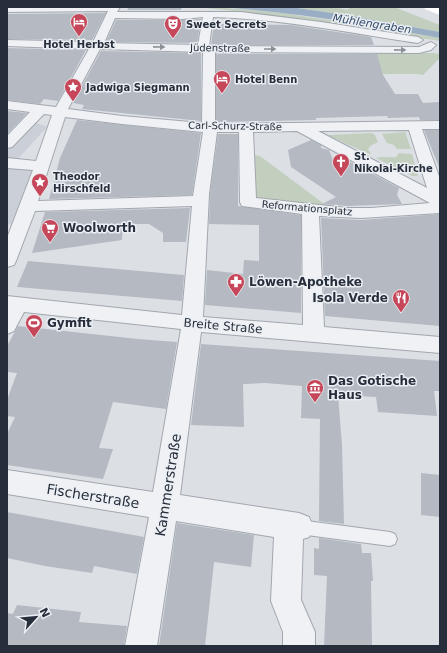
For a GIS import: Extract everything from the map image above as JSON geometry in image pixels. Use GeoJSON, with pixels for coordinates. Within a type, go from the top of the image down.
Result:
{"type":"FeatureCollection","features":[{"type":"Feature","properties":{"kind":"street"},"geometry":{"type":"LineString","coordinates":[[7,9],[114,10],[182,16],[208,14],[241,15],[403,37],[420,40],[435,46]]}},
{"type":"Feature","properties":{"kind":"street"},"geometry":{"type":"LineString","coordinates":[[7,261],[28,206],[60,112],[97,45],[114,10]]}},
{"type":"Feature","properties":{"kind":"street","name":"Kammerstraße"},"geometry":{"type":"LineString","coordinates":[[141,646],[165,507],[192,323],[200,201],[210,135],[208,120],[206,48],[208,14]]}},
{"type":"Feature","properties":{"kind":"street","name":"Jüdenstraße"},"geometry":{"type":"LineString","coordinates":[[7,44],[419,50],[435,46]]}},
{"type":"Feature","properties":{"kind":"street","name":"Carl-Schurz-Straße"},"geometry":{"type":"LineString","coordinates":[[7,105],[122,120],[209,128],[440,125]]}},
{"type":"Feature","properties":{"kind":"street"},"geometry":{"type":"LineString","coordinates":[[7,144],[40,110]]}},
{"type":"Feature","properties":{"kind":"street"},"geometry":{"type":"LineString","coordinates":[[414,125],[440,204]]}},
{"type":"Feature","properties":{"kind":"street"},"geometry":{"type":"LineString","coordinates":[[299,126],[440,204]]}},
{"type":"Feature","properties":{"kind":"street","name":"Reformationsplatz"},"geometry":{"type":"LineString","coordinates":[[246,128],[248,202],[310,210],[361,213],[418,208],[440,204]]}},
{"type":"Feature","properties":{"kind":"street"},"geometry":{"type":"LineString","coordinates":[[7,163],[42,166]]}},
{"type":"Feature","properties":{"kind":"street"},"geometry":{"type":"LineString","coordinates":[[28,206],[200,201]]}},
{"type":"Feature","properties":{"kind":"street"},"geometry":{"type":"LineString","coordinates":[[310,210],[314,334]]}},
{"type":"Feature","properties":{"kind":"street"},"geometry":{"type":"LineString","coordinates":[[7,326],[12,304]]}},
{"type":"Feature","properties":{"kind":"street","name":"Breite Straße"},"geometry":{"type":"LineString","coordinates":[[12,304],[192,323],[440,345]]}},
{"type":"Feature","properties":{"kind":"street","name":"Fischerstraße"},"geometry":{"type":"LineString","coordinates":[[7,482],[294,526]]}},
{"type":"Feature","properties":{"kind":"street"},"geometry":{"type":"LineString","coordinates":[[294,526],[286,601],[299,632],[299,646]]}},
{"type":"Feature","properties":{"kind":"lane"},"geometry":{"type":"LineString","coordinates":[[294,526],[390,539]]}},
{"type":"Feature","properties":{"kind":"shaded area"},"geometry":{"type":"Polygon","coordinates":[[[34,122],[47,127],[16,161],[34,167],[17,222],[7,225],[7,151],[34,122]]]}},
{"type":"Feature","properties":{"kind":"green space"},"geometry":{"type":"Polygon","coordinates":[[[195,7],[241,9],[301,16],[425,35],[440,38],[440,41],[254,13],[195,7]]]}},
{"type":"Feature","properties":{"kind":"green space"},"geometry":{"type":"Polygon","coordinates":[[[290,7],[334,7],[347,10],[351,7],[394,7],[440,25],[440,32],[346,15],[290,7]]]}},
{"type":"Feature","properties":{"kind":"green space"},"geometry":{"type":"Polygon","coordinates":[[[376,53],[433,53],[440,54],[440,58],[423,75],[382,74],[376,53]]]}},
{"type":"Feature","properties":{"kind":"green space"},"geometry":{"type":"Polygon","coordinates":[[[405,132],[411,149],[397,149],[394,145],[387,143],[382,134],[405,132]]]}},
{"type":"Feature","properties":{"kind":"green space"},"geometry":{"type":"Polygon","coordinates":[[[372,133],[375,135],[378,142],[370,146],[368,149],[371,154],[329,136],[329,135],[372,133]]]}},
{"type":"Feature","properties":{"kind":"green space"},"geometry":{"type":"Polygon","coordinates":[[[399,153],[412,154],[417,176],[412,176],[376,158],[396,157],[399,153]]]}},
{"type":"Feature","properties":{"kind":"green space"},"geometry":{"type":"Polygon","coordinates":[[[254,155],[260,156],[331,209],[255,201],[254,155]]]}},
{"type":"Feature","properties":{"kind":"water","name":"Mühlengraben"},"geometry":{"type":"Polygon","coordinates":[[[221,7],[290,7],[346,15],[440,32],[440,38],[386,28],[276,12],[221,7]]]}},
{"type":"Feature","properties":{"kind":"building"},"geometry":{"type":"Polygon","coordinates":[[[129,7],[182,7],[181,10],[127,10],[129,7]]]}},
{"type":"Feature","properties":{"kind":"building"},"geometry":{"type":"Polygon","coordinates":[[[106,13],[92,40],[7,39],[7,14],[106,13]]]}},
{"type":"Feature","properties":{"kind":"building"},"geometry":{"type":"Polygon","coordinates":[[[201,19],[197,43],[106,42],[116,20],[201,19]]]}},
{"type":"Feature","properties":{"kind":"building"},"geometry":{"type":"Polygon","coordinates":[[[214,24],[290,25],[371,37],[374,45],[211,45],[214,24]]]}},
{"type":"Feature","properties":{"kind":"building"},"geometry":{"type":"Polygon","coordinates":[[[7,48],[86,50],[58,101],[44,99],[40,104],[7,100],[7,48]]]}},
{"type":"Feature","properties":{"kind":"building"},"geometry":{"type":"Polygon","coordinates":[[[101,51],[201,53],[201,121],[82,109],[84,105],[73,103],[101,51]]]}},
{"type":"Feature","properties":{"kind":"building"},"geometry":{"type":"Polygon","coordinates":[[[216,54],[377,54],[383,75],[395,94],[418,94],[423,103],[440,102],[440,120],[420,120],[419,117],[388,118],[387,116],[316,118],[316,120],[216,122],[216,54]]]}},
{"type":"Feature","properties":{"kind":"building"},"geometry":{"type":"Polygon","coordinates":[[[7,111],[27,113],[7,134],[7,111]]]}},
{"type":"Feature","properties":{"kind":"building"},"geometry":{"type":"Polygon","coordinates":[[[77,120],[201,133],[192,195],[49,199],[60,158],[77,120]]]}},
{"type":"Feature","properties":{"kind":"building"},"geometry":{"type":"Polygon","coordinates":[[[424,130],[440,130],[440,167],[439,167],[424,130]]]}},
{"type":"Feature","properties":{"kind":"building"},"geometry":{"type":"Polygon","coordinates":[[[218,134],[238,134],[238,206],[301,215],[301,313],[205,305],[207,270],[243,274],[244,260],[259,261],[259,225],[209,224],[210,194],[218,134]]]}},
{"type":"Feature","properties":{"kind":"building","name":"St. Nikolai-Kirche"},"geometry":{"type":"Polygon","coordinates":[[[311,140],[321,145],[321,148],[329,150],[333,160],[341,157],[399,188],[397,195],[402,204],[347,206],[322,204],[336,197],[291,167],[288,150],[311,140]]]}},
{"type":"Feature","properties":{"kind":"building"},"geometry":{"type":"Polygon","coordinates":[[[190,208],[186,242],[163,242],[163,233],[149,224],[123,224],[122,240],[32,253],[45,212],[190,208]]]}},
{"type":"Feature","properties":{"kind":"building"},"geometry":{"type":"Polygon","coordinates":[[[440,214],[440,326],[325,316],[321,218],[361,220],[440,214]]]}},
{"type":"Feature","properties":{"kind":"building"},"geometry":{"type":"Polygon","coordinates":[[[28,261],[184,275],[182,301],[17,287],[28,261]]]}},
{"type":"Feature","properties":{"kind":"building"},"geometry":{"type":"Polygon","coordinates":[[[18,326],[177,342],[166,409],[113,402],[99,448],[113,449],[103,479],[7,465],[7,434],[15,417],[7,416],[7,400],[17,373],[7,372],[7,346],[18,326]]]}},
{"type":"Feature","properties":{"kind":"building"},"geometry":{"type":"Polygon","coordinates":[[[201,344],[440,361],[440,391],[434,391],[437,416],[378,412],[376,397],[338,395],[342,445],[344,524],[319,521],[320,419],[301,418],[302,386],[265,383],[243,384],[244,427],[191,425],[201,344]]]}},
{"type":"Feature","properties":{"kind":"building"},"geometry":{"type":"Polygon","coordinates":[[[421,473],[440,475],[440,517],[421,515],[421,473]]]}},
{"type":"Feature","properties":{"kind":"building"},"geometry":{"type":"Polygon","coordinates":[[[7,512],[144,537],[137,574],[94,566],[92,573],[45,566],[7,558],[7,512]]]}},
{"type":"Feature","properties":{"kind":"building"},"geometry":{"type":"Polygon","coordinates":[[[177,523],[254,535],[251,567],[214,562],[205,646],[159,646],[177,523]]]}},
{"type":"Feature","properties":{"kind":"building"},"geometry":{"type":"Polygon","coordinates":[[[319,538],[361,544],[362,553],[371,553],[373,581],[371,581],[372,646],[324,646],[327,576],[314,575],[314,548],[319,549],[319,538]]]}},
{"type":"Feature","properties":{"kind":"building"},"geometry":{"type":"Polygon","coordinates":[[[17,605],[81,612],[79,622],[127,626],[124,646],[7,646],[7,613],[13,614],[17,605]]]}},
{"type":"Feature","properties":{"kind":"place","name":"Hotel Herbst"},"geometry":{"type":"Point","coordinates":[79,37]}},
{"type":"Feature","properties":{"kind":"place","name":"Sweet Secrets"},"geometry":{"type":"Point","coordinates":[173,39]}},
{"type":"Feature","properties":{"kind":"place","name":"Hotel Benn"},"geometry":{"type":"Point","coordinates":[222,94]}},
{"type":"Feature","properties":{"kind":"place","name":"Jadwiga Siegmann"},"geometry":{"type":"Point","coordinates":[73,102]}},
{"type":"Feature","properties":{"kind":"place","name":"St. Nikolai-Kirche"},"geometry":{"type":"Point","coordinates":[341,177]}},
{"type":"Feature","properties":{"kind":"place","name":"Theodor Hirschfeld"},"geometry":{"type":"Point","coordinates":[40,197]}},
{"type":"Feature","properties":{"kind":"place","name":"Woolworth"},"geometry":{"type":"Point","coordinates":[50,243]}},
{"type":"Feature","properties":{"kind":"place","name":"Löwen-Apotheke"},"geometry":{"type":"Point","coordinates":[236,297]}},
{"type":"Feature","properties":{"kind":"place","name":"Isola Verde"},"geometry":{"type":"Point","coordinates":[401,313]}},
{"type":"Feature","properties":{"kind":"place","name":"Gymfit"},"geometry":{"type":"Point","coordinates":[34,338]}},
{"type":"Feature","properties":{"kind":"place","name":"Das Gotische Haus"},"geometry":{"type":"Point","coordinates":[315,403]}}]}
